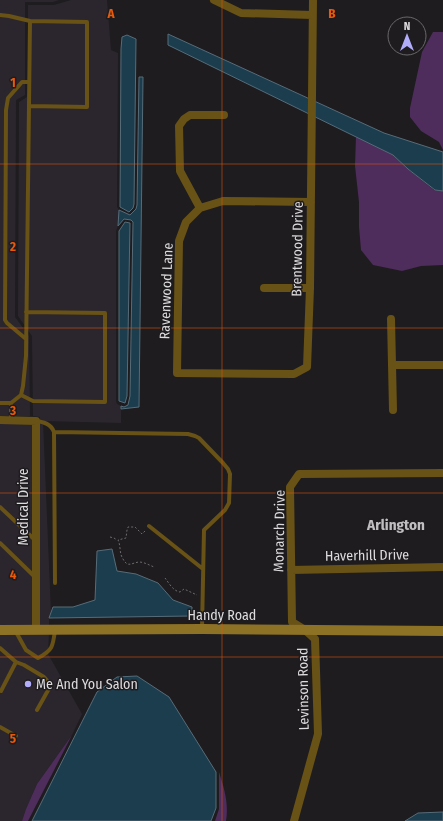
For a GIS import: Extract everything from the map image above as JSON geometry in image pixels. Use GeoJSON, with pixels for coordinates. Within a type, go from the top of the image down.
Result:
{"type":"FeatureCollection","features":[{"type":"Feature","properties":{"kind":"street"},"geometry":{"type":"LineString","coordinates":[[214,0],[241,13],[312,15]]}},
{"type":"Feature","properties":{"kind":"street","name":"Brentwood Drive"},"geometry":{"type":"LineString","coordinates":[[177,373],[294,374],[307,367],[310,288],[313,0]]}},
{"type":"Feature","properties":{"kind":"street"},"geometry":{"type":"LineString","coordinates":[[200,208],[180,171],[180,126],[184,119],[190,115],[224,115]]}},
{"type":"Feature","properties":{"kind":"street","name":"Ravenwood Lane"},"geometry":{"type":"LineString","coordinates":[[177,373],[179,241],[186,222],[200,208],[223,201],[311,202]]}},
{"type":"Feature","properties":{"kind":"street"},"geometry":{"type":"LineString","coordinates":[[264,288],[310,288]]}},
{"type":"Feature","properties":{"kind":"street"},"geometry":{"type":"LineString","coordinates":[[391,319],[393,410]]}},
{"type":"Feature","properties":{"kind":"street"},"geometry":{"type":"LineString","coordinates":[[392,366],[443,366]]}},
{"type":"Feature","properties":{"kind":"street"},"geometry":{"type":"LineString","coordinates":[[0,420],[36,421]]}},
{"type":"Feature","properties":{"kind":"street","name":"Medical Drive"},"geometry":{"type":"LineString","coordinates":[[36,421],[36,630]]}},
{"type":"Feature","properties":{"kind":"street","name":"Monarch Drive"},"geometry":{"type":"LineString","coordinates":[[304,630],[292,622],[290,487],[300,474],[443,473]]}},
{"type":"Feature","properties":{"kind":"street","name":"Haverhill Drive"},"geometry":{"type":"LineString","coordinates":[[291,570],[443,567]]}},
{"type":"Feature","properties":{"kind":"street","name":"Handy Road"},"geometry":{"type":"LineString","coordinates":[[0,630],[202,629],[443,631]]}},
{"type":"Feature","properties":{"kind":"street","name":"Levinson Road"},"geometry":{"type":"LineString","coordinates":[[294,821],[318,734],[314,639],[304,630]]}},
{"type":"Feature","properties":{"kind":"lane"},"geometry":{"type":"LineString","coordinates":[[0,15],[30,21],[87,22],[87,107],[29,106]]}},
{"type":"Feature","properties":{"kind":"lane"},"geometry":{"type":"LineString","coordinates":[[0,403],[11,403],[21,395],[23,386],[26,339],[30,21]]}},
{"type":"Feature","properties":{"kind":"lane"},"geometry":{"type":"LineString","coordinates":[[26,339],[5,320],[6,110],[8,98],[22,82],[29,82]]}},
{"type":"Feature","properties":{"kind":"lane"},"geometry":{"type":"LineString","coordinates":[[21,395],[33,401],[105,402],[105,313],[26,312]]}},
{"type":"Feature","properties":{"kind":"lane"},"geometry":{"type":"LineString","coordinates":[[11,403],[11,420]]}},
{"type":"Feature","properties":{"kind":"lane"},"geometry":{"type":"LineString","coordinates":[[36,421],[44,422],[50,425],[54,432],[55,583]]}},
{"type":"Feature","properties":{"kind":"lane"},"geometry":{"type":"LineString","coordinates":[[54,432],[188,434],[199,438],[228,469],[230,474],[230,503],[225,510],[204,530],[202,629]]}},
{"type":"Feature","properties":{"kind":"lane"},"geometry":{"type":"LineString","coordinates":[[0,507],[36,540]]}},
{"type":"Feature","properties":{"kind":"lane"},"geometry":{"type":"LineString","coordinates":[[149,526],[203,569]]}},
{"type":"Feature","properties":{"kind":"lane"},"geometry":{"type":"LineString","coordinates":[[0,543],[36,577]]}},
{"type":"Feature","properties":{"kind":"lane"},"geometry":{"type":"LineString","coordinates":[[15,630],[26,650],[38,658],[47,654],[52,647],[55,629]]}},
{"type":"Feature","properties":{"kind":"lane"},"geometry":{"type":"LineString","coordinates":[[0,648],[16,662],[44,677],[51,685],[38,710]]}},
{"type":"Feature","properties":{"kind":"lane"},"geometry":{"type":"LineString","coordinates":[[1,690],[16,662]]}},
{"type":"Feature","properties":{"kind":"lane"},"geometry":{"type":"LineString","coordinates":[[0,727],[16,736]]}},
{"type":"Feature","properties":{"kind":"path"},"geometry":{"type":"LineString","coordinates":[[110,537],[118,540],[126,538],[128,527],[135,526],[142,534],[149,526]]}},
{"type":"Feature","properties":{"kind":"path"},"geometry":{"type":"LineString","coordinates":[[118,540],[120,545],[120,554],[125,562],[129,564],[139,562],[149,564],[154,567]]}},
{"type":"Feature","properties":{"kind":"path"},"geometry":{"type":"LineString","coordinates":[[165,578],[177,591],[180,592],[184,589],[203,597]]}},
{"type":"Feature","properties":{"kind":"shaded area"},"geometry":{"type":"Polygon","coordinates":[[[0,0],[59,0],[53,2],[25,2],[25,95],[16,100],[15,317],[29,336],[30,416],[0,416],[0,0]]]}},
{"type":"Feature","properties":{"kind":"shaded area"},"geometry":{"type":"Polygon","coordinates":[[[71,0],[107,0],[111,50],[118,53],[117,207],[119,210],[118,226],[116,231],[116,401],[117,404],[121,406],[121,423],[43,421],[51,613],[49,625],[39,625],[40,417],[33,416],[32,336],[18,316],[19,102],[28,95],[28,5],[54,5],[71,0]]]}},
{"type":"Feature","properties":{"kind":"shaded area"},"geometry":{"type":"Polygon","coordinates":[[[433,32],[443,32],[443,150],[439,142],[421,131],[410,117],[410,108],[421,56],[427,56],[427,43],[433,32]]]}},
{"type":"Feature","properties":{"kind":"shaded area"},"geometry":{"type":"Polygon","coordinates":[[[356,136],[393,155],[434,190],[443,191],[443,265],[421,266],[402,271],[373,265],[361,250],[359,202],[355,166],[356,136]]]}},
{"type":"Feature","properties":{"kind":"shaded area"},"geometry":{"type":"Polygon","coordinates":[[[0,424],[33,424],[32,626],[0,626],[0,424]]]}},
{"type":"Feature","properties":{"kind":"shaded area"},"geometry":{"type":"Polygon","coordinates":[[[49,633],[48,654],[82,714],[72,735],[37,784],[22,821],[0,821],[0,634],[49,633]]]}},
{"type":"Feature","properties":{"kind":"shaded area"},"geometry":{"type":"Polygon","coordinates":[[[72,735],[28,821],[22,821],[37,784],[72,735]]]}},
{"type":"Feature","properties":{"kind":"shaded area"},"geometry":{"type":"Polygon","coordinates":[[[219,772],[226,802],[226,821],[215,821],[219,809],[219,772]]]}},
{"type":"Feature","properties":{"kind":"water"},"geometry":{"type":"Polygon","coordinates":[[[168,34],[384,133],[443,152],[443,191],[435,190],[393,155],[168,45],[168,34]]]}},
{"type":"Feature","properties":{"kind":"water"},"geometry":{"type":"Polygon","coordinates":[[[127,35],[136,39],[134,204],[133,208],[129,212],[120,207],[121,49],[122,37],[127,35]]]}},
{"type":"Feature","properties":{"kind":"water"},"geometry":{"type":"Polygon","coordinates":[[[139,77],[143,77],[139,407],[121,409],[121,406],[124,407],[128,405],[130,396],[133,222],[131,220],[124,219],[118,226],[119,210],[130,215],[136,209],[137,205],[139,77]]]}},
{"type":"Feature","properties":{"kind":"water"},"geometry":{"type":"Polygon","coordinates":[[[125,222],[130,223],[127,396],[125,403],[119,401],[119,231],[125,222]]]}},
{"type":"Feature","properties":{"kind":"water"},"geometry":{"type":"Polygon","coordinates":[[[112,549],[117,571],[136,574],[158,583],[173,600],[192,607],[192,616],[49,618],[53,607],[73,607],[95,600],[97,551],[112,549]]]}},
{"type":"Feature","properties":{"kind":"water"},"geometry":{"type":"Polygon","coordinates":[[[137,676],[169,697],[216,772],[216,808],[211,821],[32,821],[97,692],[117,677],[137,676]]]}},
{"type":"Feature","properties":{"kind":"water"},"geometry":{"type":"Polygon","coordinates":[[[443,812],[443,821],[405,821],[418,813],[443,812]]]}},
{"type":"Feature","properties":{"kind":"place","name":"Me And You Salon"},"geometry":{"type":"Point","coordinates":[28,684]}},
{"type":"Feature","properties":{"kind":"district","name":"Arlington"},"geometry":{"type":"Point","coordinates":[396,525]}}]}
